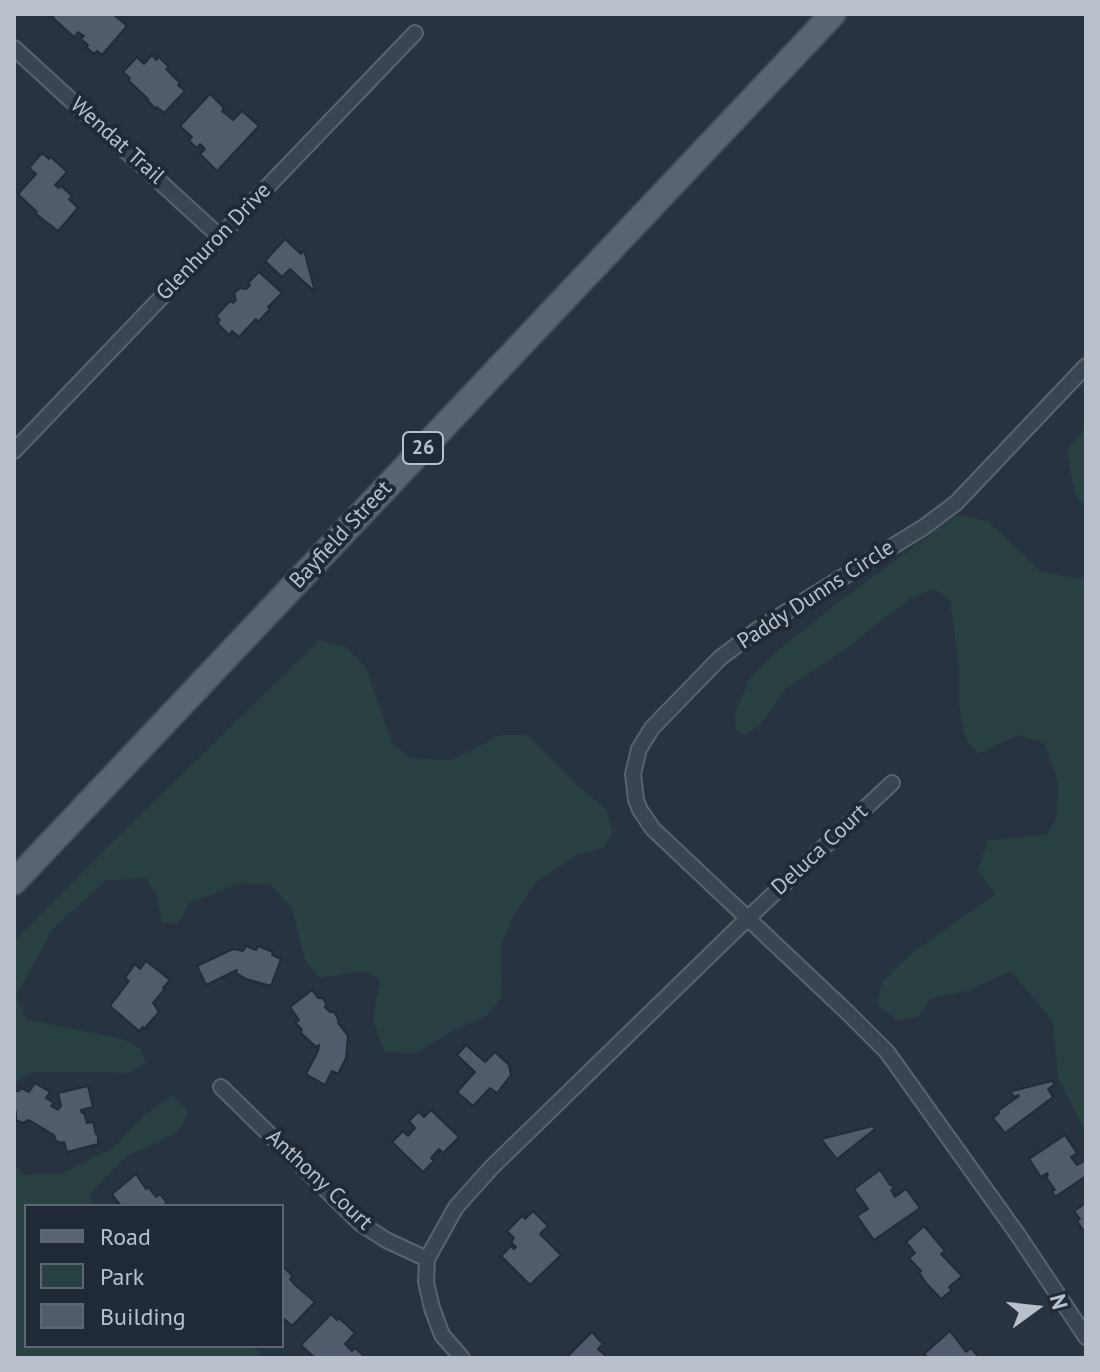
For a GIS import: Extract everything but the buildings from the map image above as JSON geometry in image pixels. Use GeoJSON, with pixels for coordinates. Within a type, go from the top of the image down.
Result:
{"type":"FeatureCollection","features":[{"type":"Feature","properties":{"kind":"main road","name":"Bayfield Street"},"geometry":{"type":"LineString","coordinates":[[14,882],[833,14]]}},
{"type":"Feature","properties":{"kind":"street","name":"Glenhuron Drive"},"geometry":{"type":"LineString","coordinates":[[14,451],[415,33]]}},
{"type":"Feature","properties":{"kind":"street","name":"Wendat Trail"},"geometry":{"type":"LineString","coordinates":[[14,48],[219,236]]}},
{"type":"Feature","properties":{"kind":"street","name":"Paddy Dunns Circle"},"geometry":{"type":"LineString","coordinates":[[1086,366],[956,503],[924,527],[757,630],[720,658],[652,728],[635,761],[633,774],[633,787],[640,810],[653,829],[887,1052],[1018,1235],[1086,1337]]}},
{"type":"Feature","properties":{"kind":"street","name":"Deluca Court"},"geometry":{"type":"LineString","coordinates":[[748,918],[892,783]]}},
{"type":"Feature","properties":{"kind":"street"},"geometry":{"type":"LineString","coordinates":[[462,1358],[442,1335],[426,1282],[427,1259],[456,1207],[492,1167],[748,918]]}},
{"type":"Feature","properties":{"kind":"street","name":"Anthony Court"},"geometry":{"type":"LineString","coordinates":[[221,1087],[360,1223],[386,1240],[427,1259]]}},
{"type":"Feature","properties":{"kind":"green space"},"geometry":{"type":"Polygon","coordinates":[[[1086,427],[1086,505],[1075,495],[1067,450],[1086,427]]]}},
{"type":"Feature","properties":{"kind":"green space"},"geometry":{"type":"Polygon","coordinates":[[[957,515],[988,521],[1042,572],[1086,578],[1086,1132],[1058,1079],[1053,1022],[1011,971],[970,990],[930,999],[919,1017],[896,1020],[877,1004],[882,982],[914,951],[996,894],[977,870],[989,840],[1048,834],[1057,816],[1058,781],[1044,743],[1018,735],[978,754],[966,740],[959,707],[959,666],[950,600],[934,589],[910,599],[784,691],[759,726],[744,735],[736,730],[735,713],[750,678],[776,652],[957,515]]]}},
{"type":"Feature","properties":{"kind":"green space"},"geometry":{"type":"Polygon","coordinates":[[[320,640],[344,646],[365,665],[392,743],[409,758],[453,760],[500,735],[527,735],[606,809],[613,833],[603,848],[575,856],[537,881],[516,911],[501,944],[502,997],[487,1016],[454,1030],[414,1054],[384,1051],[373,1020],[380,979],[366,971],[320,978],[305,960],[292,908],[270,885],[240,883],[190,903],[178,924],[162,922],[156,894],[146,878],[105,881],[53,929],[16,996],[26,1019],[123,1039],[142,1050],[145,1064],[128,1073],[32,1072],[14,1083],[14,941],[320,640]]]}},
{"type":"Feature","properties":{"kind":"green space"},"geometry":{"type":"Polygon","coordinates":[[[173,1095],[189,1112],[179,1130],[127,1156],[89,1195],[93,1204],[24,1204],[24,1348],[256,1348],[263,1358],[14,1358],[14,1164],[23,1175],[62,1173],[113,1148],[146,1113],[173,1095]]]}}]}
